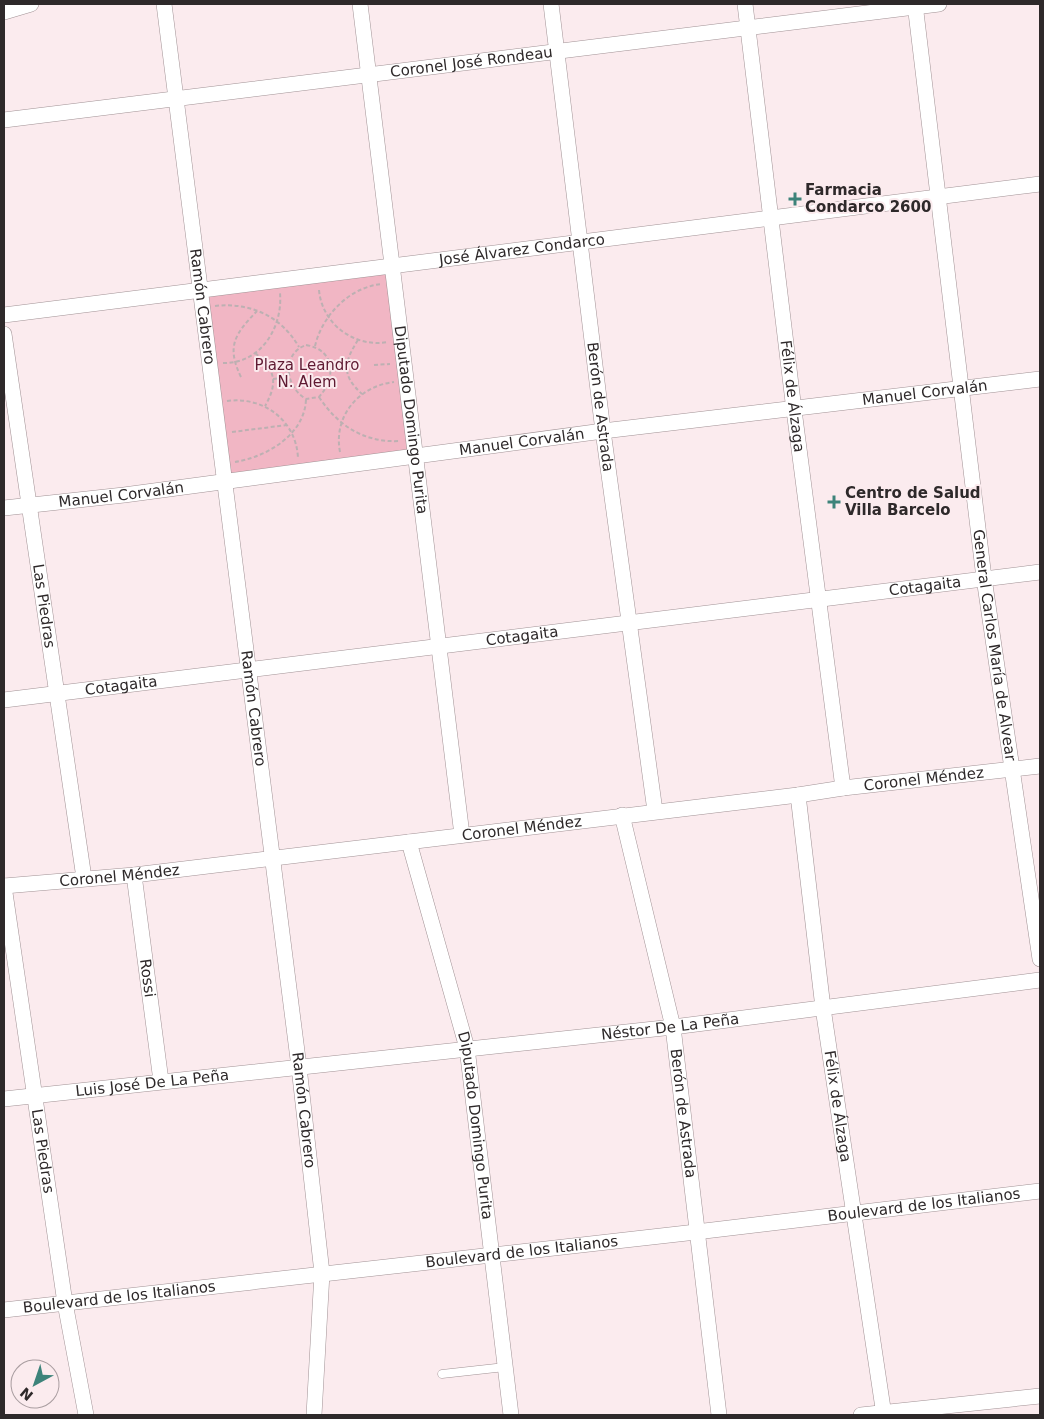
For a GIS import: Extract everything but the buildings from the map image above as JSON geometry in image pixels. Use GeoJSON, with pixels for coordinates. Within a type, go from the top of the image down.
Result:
{"type":"FeatureCollection","features":[{"type":"Feature","properties":{"kind":"street"},"geometry":{"type":"LineString","coordinates":[[4,12],[31,4]]}},
{"type":"Feature","properties":{"kind":"street","name":"Ramón Cabrero"},"geometry":{"type":"LineString","coordinates":[[164,4],[299,1067],[322,1272],[314,1415]]}},
{"type":"Feature","properties":{"kind":"street","name":"Diputado Domingo Purita"},"geometry":{"type":"LineString","coordinates":[[360,4],[402,362],[440,646],[462,835]]}},
{"type":"Feature","properties":{"kind":"street","name":"Berón de Astrada"},"geometry":{"type":"LineString","coordinates":[[551,4],[604,431],[655,811]]}},
{"type":"Feature","properties":{"kind":"street","name":"Félix de Álzaga"},"geometry":{"type":"LineString","coordinates":[[745,4],[794,410],[843,788]]}},
{"type":"Feature","properties":{"kind":"street","name":"Coronel José Rondeau"},"geometry":{"type":"LineString","coordinates":[[4,120],[748,28],[915,5],[939,4]]}},
{"type":"Feature","properties":{"kind":"street","name":"General Carlos María de Alvear"},"geometry":{"type":"LineString","coordinates":[[915,5],[984,578],[1040,959]]}},
{"type":"Feature","properties":{"kind":"street","name":"José Álvarez Condarco"},"geometry":{"type":"LineString","coordinates":[[4,315],[1040,184]]}},
{"type":"Feature","properties":{"kind":"street","name":"Las Piedras"},"geometry":{"type":"LineString","coordinates":[[4,334],[84,878]]}},
{"type":"Feature","properties":{"kind":"street","name":"Manuel Corvalán"},"geometry":{"type":"LineString","coordinates":[[4,508],[604,431],[794,410],[1040,379]]}},
{"type":"Feature","properties":{"kind":"street","name":"Cotagaita"},"geometry":{"type":"LineString","coordinates":[[4,700],[1040,572]]}},
{"type":"Feature","properties":{"kind":"street","name":"Coronel Méndez"},"geometry":{"type":"LineString","coordinates":[[4,886],[134,875],[843,788],[1040,766]]}},
{"type":"Feature","properties":{"kind":"street","name":"Félix de Álzaga"},"geometry":{"type":"LineString","coordinates":[[798,795],[824,1008],[856,1213],[884,1414]]}},
{"type":"Feature","properties":{"kind":"street","name":"Berón de Astrada"},"geometry":{"type":"LineString","coordinates":[[622,816],[673,1027],[719,1415]]}},
{"type":"Feature","properties":{"kind":"street","name":"Diputado Domingo Purita"},"geometry":{"type":"LineString","coordinates":[[409,842],[467,1048],[493,1254],[510,1415]]}},
{"type":"Feature","properties":{"kind":"street","name":"Rossi"},"geometry":{"type":"LineString","coordinates":[[134,875],[161,1081]]}},
{"type":"Feature","properties":{"kind":"street","name":"Las Piedras"},"geometry":{"type":"LineString","coordinates":[[4,886],[65,1303],[86,1415]]}},
{"type":"Feature","properties":{"kind":"street","name":"Néstor De La Peña"},"geometry":{"type":"LineString","coordinates":[[299,1067],[673,1027],[1040,980]]}},
{"type":"Feature","properties":{"kind":"street","name":"Luis José De La Peña"},"geometry":{"type":"LineString","coordinates":[[4,1099],[299,1067]]}},
{"type":"Feature","properties":{"kind":"street","name":"Boulevard de los Italianos"},"geometry":{"type":"LineString","coordinates":[[4,1310],[1040,1191]]}},
{"type":"Feature","properties":{"kind":"street"},"geometry":{"type":"LineString","coordinates":[[861,1415],[1040,1396]]}},
{"type":"Feature","properties":{"kind":"lane"},"geometry":{"type":"LineString","coordinates":[[442,1374],[505,1367]]}},
{"type":"Feature","properties":{"kind":"path"},"geometry":{"type":"LineString","coordinates":[[320,276],[320,297],[328,317],[340,330],[358,340],[375,344],[400,339]]}},
{"type":"Feature","properties":{"kind":"path"},"geometry":{"type":"LineString","coordinates":[[209,362],[234,362],[255,353],[269,340],[278,321],[280,304],[275,282]]}},
{"type":"Feature","properties":{"kind":"path"},"geometry":{"type":"LineString","coordinates":[[315,346],[321,327],[335,308],[355,293],[378,284],[393,283]]}},
{"type":"Feature","properties":{"kind":"path"},"geometry":{"type":"LineString","coordinates":[[203,310],[226,305],[258,311],[278,321],[291,333],[299,348]]}},
{"type":"Feature","properties":{"kind":"path"},"geometry":{"type":"LineString","coordinates":[[241,377],[234,362],[233,344],[236,335],[258,311]]}},
{"type":"Feature","properties":{"kind":"path"},"geometry":{"type":"LineString","coordinates":[[358,340],[350,352],[346,369],[352,385],[362,394]]}},
{"type":"Feature","properties":{"kind":"path"},"geometry":{"type":"LineString","coordinates":[[306,345],[315,346],[326,358],[331,370],[332,377],[319,398],[306,399],[296,391],[288,377],[288,365],[299,348],[306,345]]}},
{"type":"Feature","properties":{"kind":"path"},"geometry":{"type":"LineString","coordinates":[[255,353],[266,363],[273,379],[274,385],[265,406]]}},
{"type":"Feature","properties":{"kind":"path"},"geometry":{"type":"LineString","coordinates":[[374,365],[402,362]]}},
{"type":"Feature","properties":{"kind":"path"},"geometry":{"type":"LineString","coordinates":[[331,370],[346,369]]}},
{"type":"Feature","properties":{"kind":"path"},"geometry":{"type":"LineString","coordinates":[[273,379],[288,377]]}},
{"type":"Feature","properties":{"kind":"path"},"geometry":{"type":"LineString","coordinates":[[343,466],[338,439],[341,423],[346,411],[362,394],[385,383],[405,383]]}},
{"type":"Feature","properties":{"kind":"path"},"geometry":{"type":"LineString","coordinates":[[319,398],[341,423],[355,432],[378,441],[402,441],[412,436]]}},
{"type":"Feature","properties":{"kind":"path"},"geometry":{"type":"LineString","coordinates":[[221,464],[245,460],[268,452],[292,432],[301,418],[306,399]]}},
{"type":"Feature","properties":{"kind":"path"},"geometry":{"type":"LineString","coordinates":[[214,402],[244,400],[265,406],[279,415],[292,432],[297,449],[297,471]]}},
{"type":"Feature","properties":{"kind":"path"},"geometry":{"type":"LineString","coordinates":[[218,434],[287,425]]}},
{"type":"Feature","properties":{"kind":"green space","name":"Plaza Leandro N. Alem"},"geometry":{"type":"Polygon","coordinates":[[[391,267],[414,456],[223,481],[200,289],[391,267]]]}},
{"type":"Feature","properties":{"kind":"place","name":"Farmacia Condarco 2600"},"geometry":{"type":"Point","coordinates":[795,199]}},
{"type":"Feature","properties":{"kind":"place","name":"Centro de Salud Villa Barcelo"},"geometry":{"type":"Point","coordinates":[834,502]}}]}
